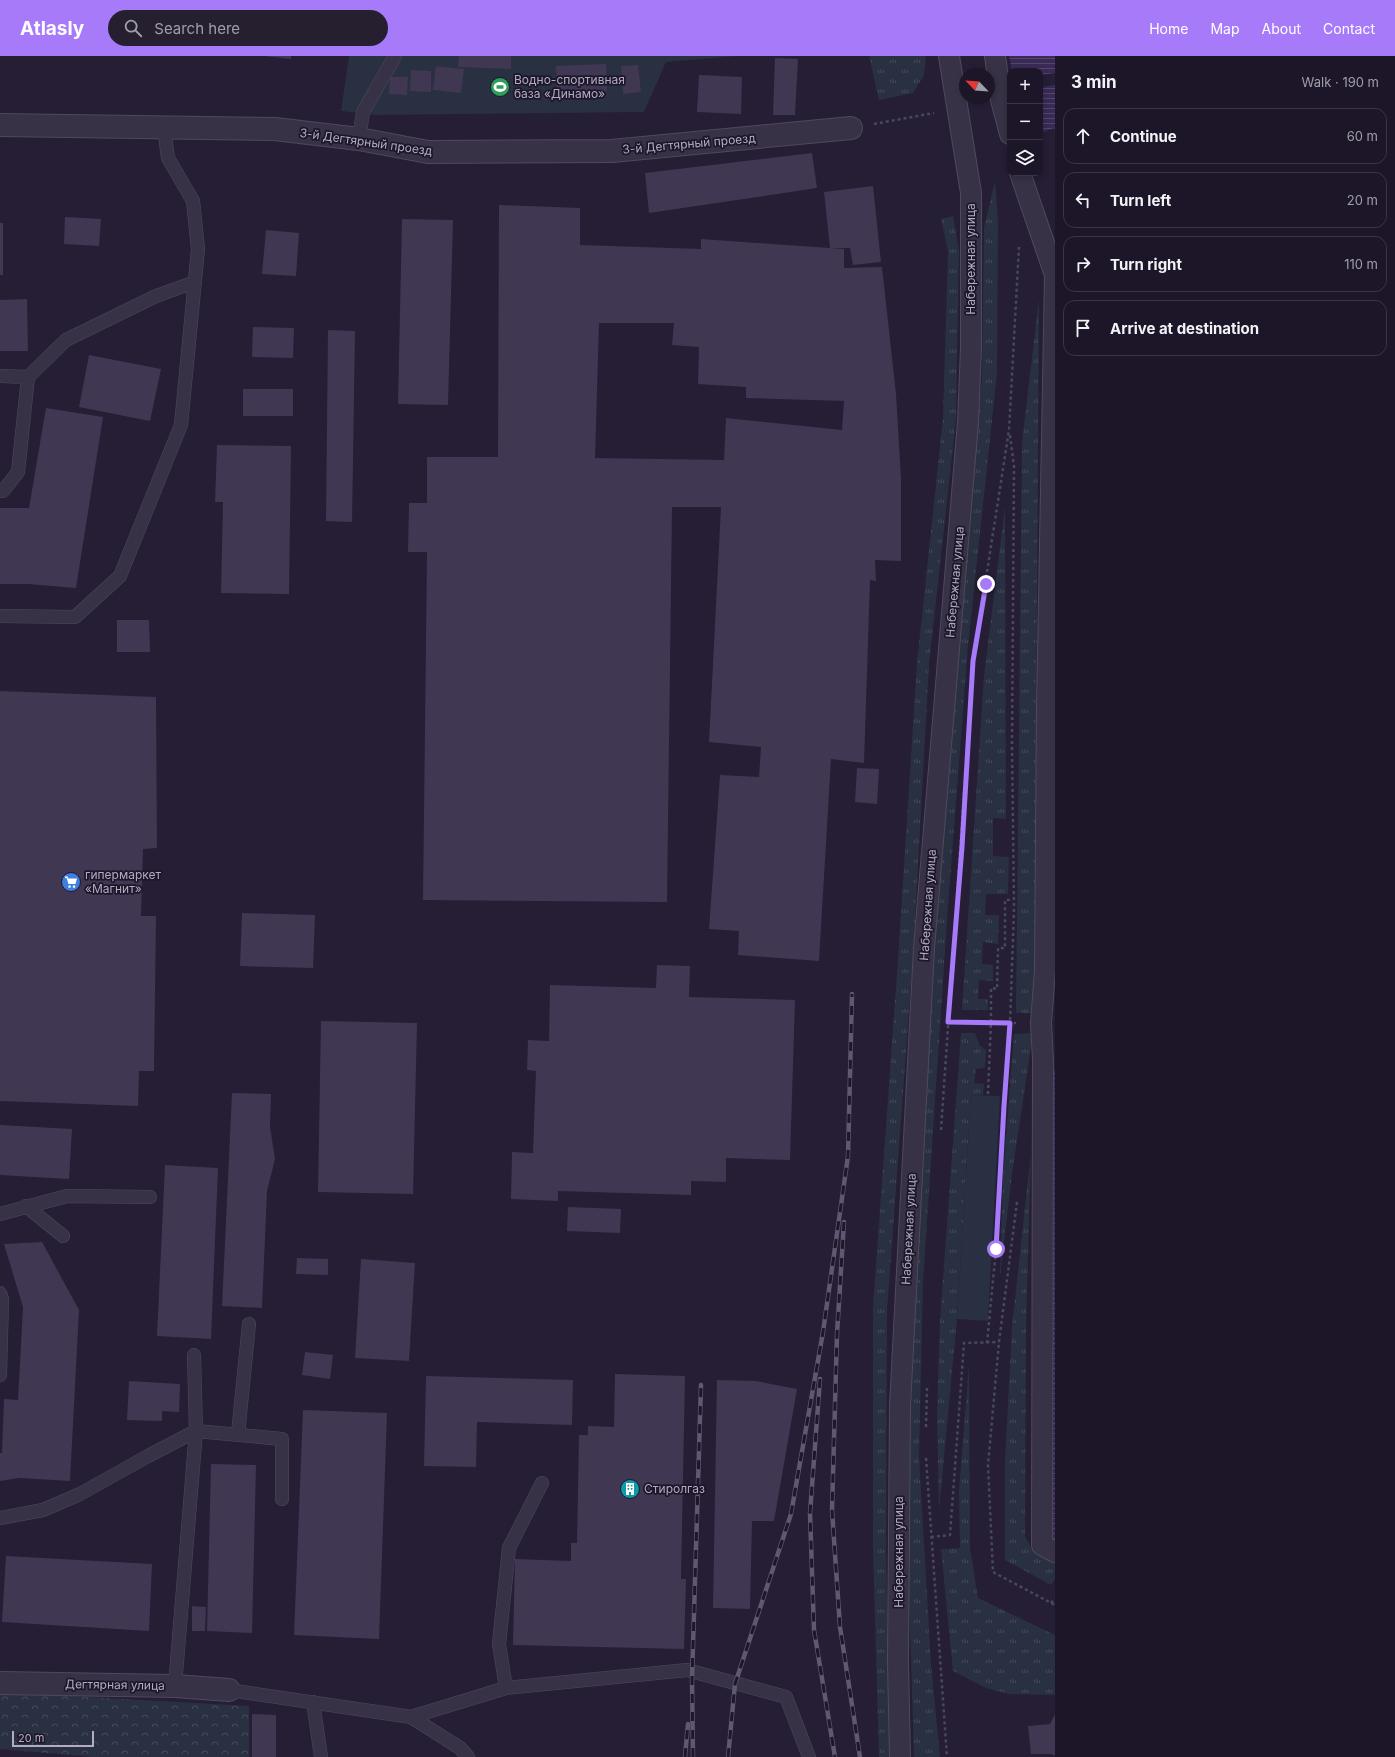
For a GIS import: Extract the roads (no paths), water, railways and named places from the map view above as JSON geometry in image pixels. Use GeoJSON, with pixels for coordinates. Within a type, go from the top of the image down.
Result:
{"type":"FeatureCollection","features":[{"type":"Feature","properties":{"kind":"street","name":"Набережная улица"},"geometry":{"type":"LineString","coordinates":[[900,1757],[898,1662],[900,1405],[924,948],[967,430],[971,348],[971,193],[949,56]]}},
{"type":"Feature","properties":{"kind":"street"},"geometry":{"type":"LineString","coordinates":[[995,56],[1001,100],[1007,123]]}},
{"type":"Feature","properties":{"kind":"street","name":"3-й Дегтярный проезд"},"geometry":{"type":"LineString","coordinates":[[0,125],[275,129],[359,139],[428,152],[612,151],[851,128]]}},
{"type":"Feature","properties":{"kind":"street"},"geometry":{"type":"LineString","coordinates":[[1021,176],[1055,275],[1047,698],[1045,970],[1041,1023],[1043,1060],[1042,1545],[1055,1552]]}},
{"type":"Feature","properties":{"kind":"street","name":"Дегтярная улица"},"geometry":{"type":"LineString","coordinates":[[0,1683],[174,1686],[229,1690]]}},
{"type":"Feature","properties":{"kind":"lane"},"geometry":{"type":"LineString","coordinates":[[359,139],[363,112],[395,56]]}},
{"type":"Feature","properties":{"kind":"lane"},"geometry":{"type":"LineString","coordinates":[[0,616],[75,617],[120,576],[180,425],[198,249],[193,201],[168,158],[164,128]]}},
{"type":"Feature","properties":{"kind":"lane"},"geometry":{"type":"LineString","coordinates":[[0,490],[3,491],[18,472],[28,377],[66,340],[156,296],[195,282]]}},
{"type":"Feature","properties":{"kind":"lane"},"geometry":{"type":"LineString","coordinates":[[0,376],[28,377]]}},
{"type":"Feature","properties":{"kind":"lane"},"geometry":{"type":"LineString","coordinates":[[0,1214],[67,1196],[150,1196]]}},
{"type":"Feature","properties":{"kind":"lane"},"geometry":{"type":"LineString","coordinates":[[26,1206],[63,1236]]}},
{"type":"Feature","properties":{"kind":"lane"},"geometry":{"type":"LineString","coordinates":[[0,1293],[2,1299],[0,1375]]}},
{"type":"Feature","properties":{"kind":"lane"},"geometry":{"type":"LineString","coordinates":[[238,1434],[249,1324]]}},
{"type":"Feature","properties":{"kind":"lane"},"geometry":{"type":"LineString","coordinates":[[174,1686],[196,1431],[194,1354]]}},
{"type":"Feature","properties":{"kind":"lane"},"geometry":{"type":"LineString","coordinates":[[0,1518],[42,1510],[80,1494],[196,1431],[282,1438],[282,1499]]}},
{"type":"Feature","properties":{"kind":"lane"},"geometry":{"type":"LineString","coordinates":[[506,1688],[499,1644],[509,1548],[542,1483]]}},
{"type":"Feature","properties":{"kind":"lane"},"geometry":{"type":"LineString","coordinates":[[411,1717],[506,1688],[687,1670],[786,1697],[809,1757]]}},
{"type":"Feature","properties":{"kind":"lane"},"geometry":{"type":"LineString","coordinates":[[229,1690],[411,1717],[460,1748],[468,1757]]}},
{"type":"Feature","properties":{"kind":"lane"},"geometry":{"type":"LineString","coordinates":[[313,1702],[321,1757]]}},
{"type":"Feature","properties":{"kind":"railway"},"geometry":{"type":"LineString","coordinates":[[728,1757],[735,1684],[791,1514],[823,1332],[848,1156],[852,994]]}},
{"type":"Feature","properties":{"kind":"railway"},"geometry":{"type":"LineString","coordinates":[[844,1222],[837,1334],[832,1510],[840,1627],[860,1757]]}},
{"type":"Feature","properties":{"kind":"railway"},"geometry":{"type":"LineString","coordinates":[[820,1379],[810,1513],[814,1630],[835,1757]]}},
{"type":"Feature","properties":{"kind":"railway"},"geometry":{"type":"LineString","coordinates":[[693,1757],[692,1679],[701,1385]]}},
{"type":"Feature","properties":{"kind":"railway"},"geometry":{"type":"LineString","coordinates":[[685,1757],[688,1724]]}},
{"type":"Feature","properties":{"kind":"place","name":"Водно-спортивная база «Динамо»"},"geometry":{"type":"Point","coordinates":[500,87]}},
{"type":"Feature","properties":{"kind":"place","name":"гипермаркет «Магнит»"},"geometry":{"type":"Point","coordinates":[71,882]}},
{"type":"Feature","properties":{"kind":"place","name":"Стиролгаз"},"geometry":{"type":"Point","coordinates":[630,1489]}}]}
